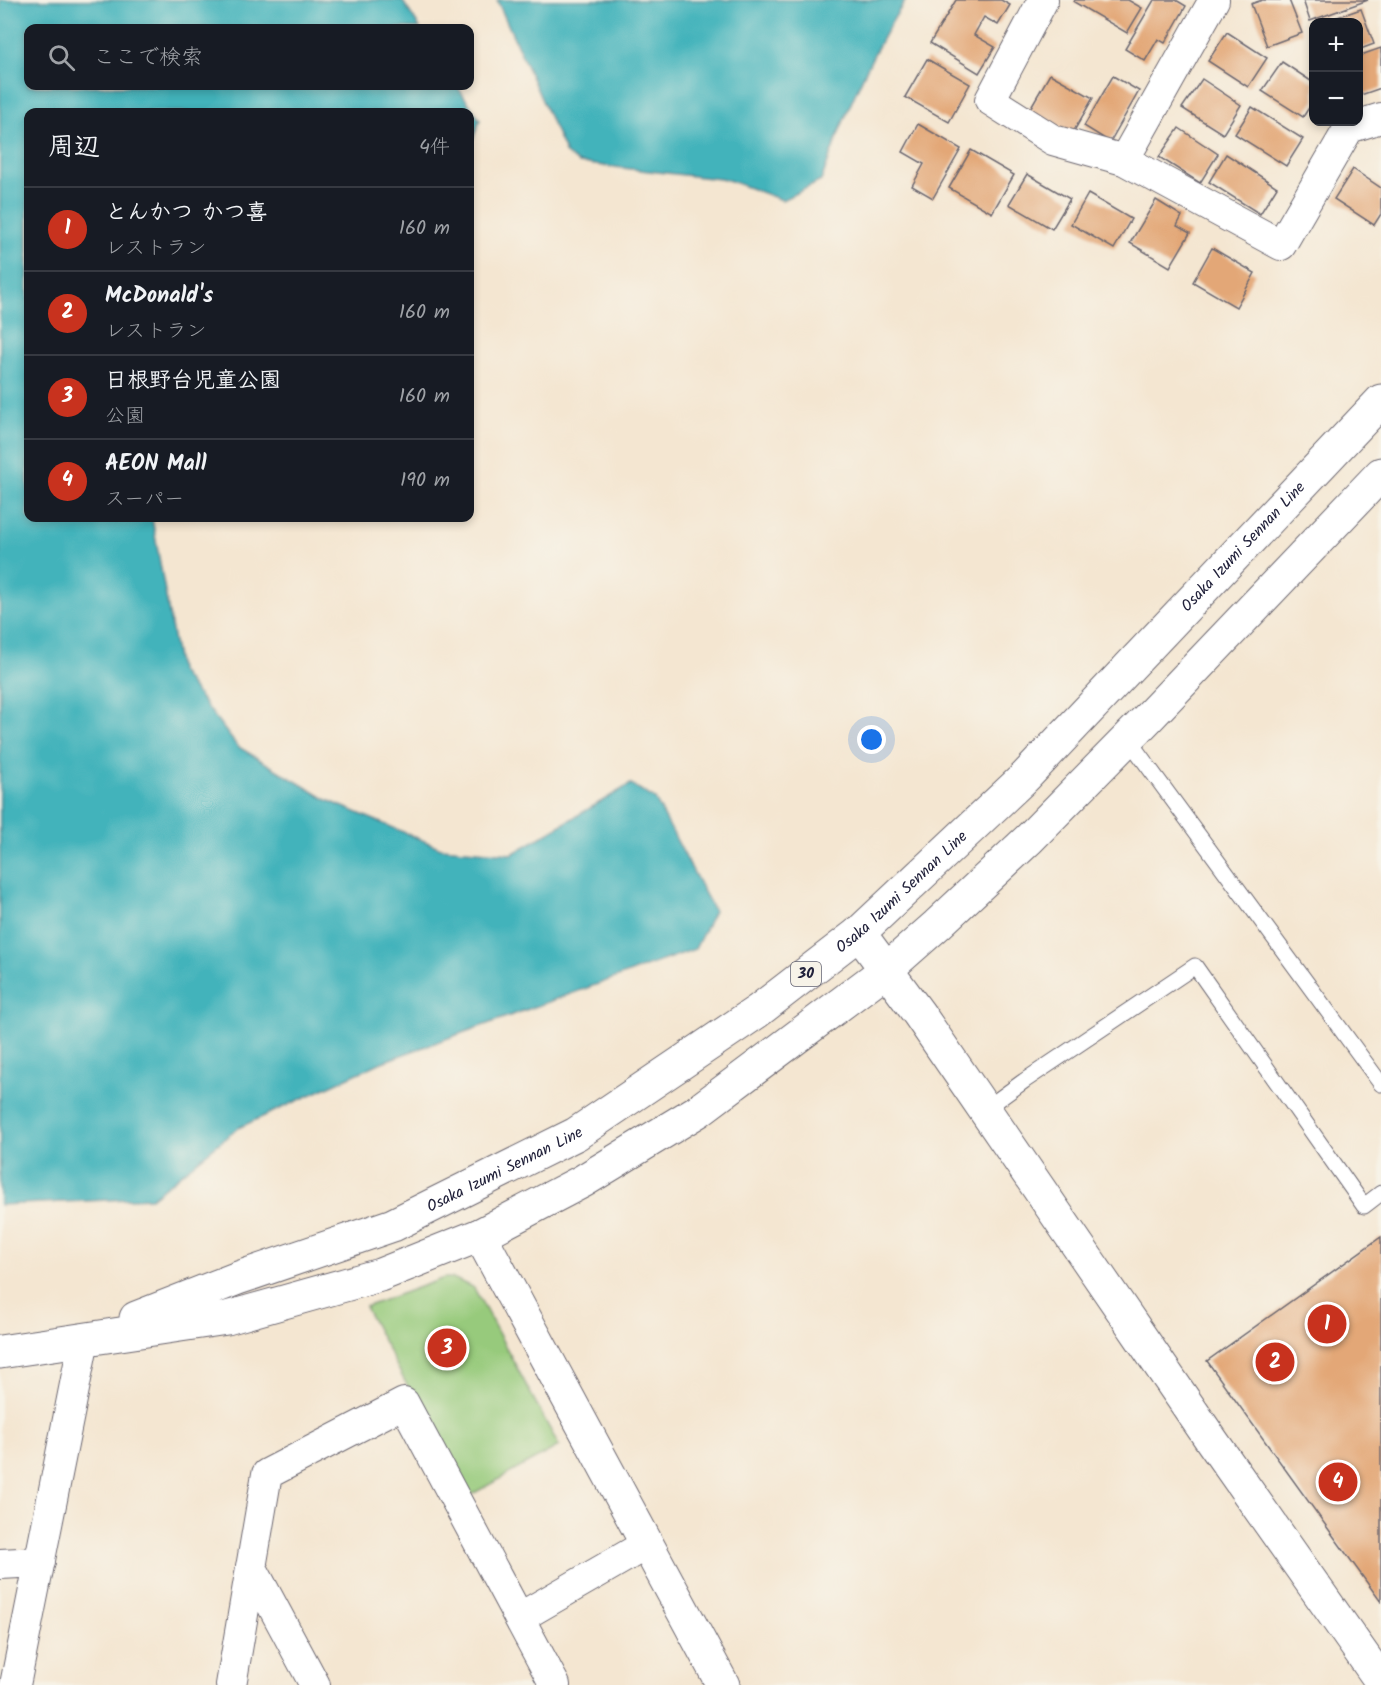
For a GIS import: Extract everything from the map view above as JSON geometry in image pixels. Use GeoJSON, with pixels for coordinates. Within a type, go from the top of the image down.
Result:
{"type":"FeatureCollection","features":[{"type":"Feature","properties":{"kind":"main road","name":"Osaka Izumi Sennan Line"},"geometry":{"type":"LineString","coordinates":[[84,1339],[238,1278],[393,1225],[576,1134],[758,1011],[859,933],[1025,777],[1381,401]]}},
{"type":"Feature","properties":{"kind":"main road","name":"Osaka Izumi Sennan Line"},"geometry":{"type":"LineString","coordinates":[[0,1352],[227,1318],[380,1275],[480,1235],[583,1181],[698,1111],[886,970],[1029,839],[1128,739],[1381,474]]}},
{"type":"Feature","properties":{"kind":"main road"},"geometry":{"type":"LineString","coordinates":[[859,933],[1381,1682]]}},
{"type":"Feature","properties":{"kind":"main road"},"geometry":{"type":"LineString","coordinates":[[480,1235],[723,1685]]}},
{"type":"Feature","properties":{"kind":"street"},"geometry":{"type":"LineString","coordinates":[[1043,0],[990,100],[1053,140],[1124,160],[1281,245],[1349,128],[1381,118]]}},
{"type":"Feature","properties":{"kind":"street"},"geometry":{"type":"LineString","coordinates":[[1124,160],[1214,0]]}},
{"type":"Feature","properties":{"kind":"street"},"geometry":{"type":"LineString","coordinates":[[15,1685],[84,1339]]}},
{"type":"Feature","properties":{"kind":"street"},"geometry":{"type":"LineString","coordinates":[[231,1685],[267,1474],[404,1403],[555,1685]]}},
{"type":"Feature","properties":{"kind":"street"},"geometry":{"type":"LineString","coordinates":[[519,1618],[647,1544]]}},
{"type":"Feature","properties":{"kind":"street"},"geometry":{"type":"LineString","coordinates":[[0,1564],[40,1562]]}},
{"type":"Feature","properties":{"kind":"street"},"geometry":{"type":"LineString","coordinates":[[250,1566],[315,1685]]}},
{"type":"Feature","properties":{"kind":"lane"},"geometry":{"type":"LineString","coordinates":[[1128,739],[1381,1084]]}},
{"type":"Feature","properties":{"kind":"lane"},"geometry":{"type":"LineString","coordinates":[[984,1110],[1195,966],[1364,1206],[1381,1193]]}},
{"type":"Feature","properties":{"kind":"green space"},"geometry":{"type":"Polygon","coordinates":[[[444,1278],[453,1278],[474,1288],[559,1446],[467,1497],[365,1307],[444,1278]]]}},
{"type":"Feature","properties":{"kind":"water"},"geometry":{"type":"Polygon","coordinates":[[[0,0],[402,0],[417,24],[24,24],[24,90],[460,90],[472,108],[24,108],[24,522],[153,522],[179,670],[237,746],[327,800],[441,848],[512,854],[631,784],[655,799],[714,911],[695,949],[382,1062],[238,1128],[151,1198],[0,1205],[0,0]]]}},
{"type":"Feature","properties":{"kind":"water"},"geometry":{"type":"Polygon","coordinates":[[[497,0],[906,0],[869,64],[821,181],[782,200],[728,180],[579,163],[566,154],[497,0]]]}},
{"type":"Feature","properties":{"kind":"water"},"geometry":{"type":"Polygon","coordinates":[[[474,111],[480,120],[474,136],[474,111]]]}},
{"type":"Feature","properties":{"kind":"building"},"geometry":{"type":"Polygon","coordinates":[[[956,0],[1001,0],[1010,5],[998,25],[984,17],[974,35],[995,47],[979,73],[930,43],[956,0]]]}},
{"type":"Feature","properties":{"kind":"building"},"geometry":{"type":"Polygon","coordinates":[[[1075,0],[1128,0],[1142,8],[1127,33],[1074,2],[1075,0]]]}},
{"type":"Feature","properties":{"kind":"building"},"geometry":{"type":"Polygon","coordinates":[[[1154,0],[1176,0],[1186,6],[1165,43],[1158,39],[1145,61],[1125,49],[1154,0]]]}},
{"type":"Feature","properties":{"kind":"building"},"geometry":{"type":"Polygon","coordinates":[[[1262,0],[1289,0],[1302,33],[1267,46],[1251,4],[1262,0]]]}},
{"type":"Feature","properties":{"kind":"building"},"geometry":{"type":"Polygon","coordinates":[[[1303,0],[1368,0],[1318,18],[1309,18],[1303,0]]]}},
{"type":"Feature","properties":{"kind":"building"},"geometry":{"type":"Polygon","coordinates":[[[1361,9],[1374,44],[1363,48],[1363,18],[1335,18],[1361,9]]]}},
{"type":"Feature","properties":{"kind":"building"},"geometry":{"type":"Polygon","coordinates":[[[1227,32],[1267,58],[1248,87],[1208,61],[1227,32]]]}},
{"type":"Feature","properties":{"kind":"building"},"geometry":{"type":"Polygon","coordinates":[[[1381,48],[1381,88],[1363,94],[1363,72],[1363,54],[1381,48]]]}},
{"type":"Feature","properties":{"kind":"building"},"geometry":{"type":"Polygon","coordinates":[[[927,59],[970,84],[949,122],[905,97],[927,59]]]}},
{"type":"Feature","properties":{"kind":"building"},"geometry":{"type":"Polygon","coordinates":[[[1282,62],[1309,80],[1309,108],[1303,117],[1262,91],[1282,62]]]}},
{"type":"Feature","properties":{"kind":"building"},"geometry":{"type":"Polygon","coordinates":[[[1050,74],[1093,98],[1071,136],[1028,112],[1050,74]]]}},
{"type":"Feature","properties":{"kind":"building"},"geometry":{"type":"Polygon","coordinates":[[[1113,76],[1139,91],[1110,142],[1084,126],[1113,76]]]}},
{"type":"Feature","properties":{"kind":"building"},"geometry":{"type":"Polygon","coordinates":[[[1202,79],[1241,105],[1223,134],[1182,108],[1202,79]]]}},
{"type":"Feature","properties":{"kind":"building"},"geometry":{"type":"Polygon","coordinates":[[[1252,107],[1303,139],[1286,166],[1235,134],[1252,107]]]}},
{"type":"Feature","properties":{"kind":"building"},"geometry":{"type":"Polygon","coordinates":[[[918,124],[961,149],[933,198],[912,186],[924,164],[903,152],[918,124]]]}},
{"type":"Feature","properties":{"kind":"building"},"geometry":{"type":"Polygon","coordinates":[[[1179,128],[1218,154],[1200,183],[1159,157],[1179,128]]]}},
{"type":"Feature","properties":{"kind":"building"},"geometry":{"type":"Polygon","coordinates":[[[971,150],[1014,175],[992,213],[949,188],[971,150]]]}},
{"type":"Feature","properties":{"kind":"building"},"geometry":{"type":"Polygon","coordinates":[[[1226,154],[1277,187],[1260,214],[1209,182],[1226,154]]]}},
{"type":"Feature","properties":{"kind":"building"},"geometry":{"type":"Polygon","coordinates":[[[1353,169],[1381,188],[1381,214],[1374,225],[1334,199],[1353,169]]]}},
{"type":"Feature","properties":{"kind":"building"},"geometry":{"type":"Polygon","coordinates":[[[1027,174],[1070,199],[1052,229],[1009,204],[1027,174]]]}},
{"type":"Feature","properties":{"kind":"building"},"geometry":{"type":"Polygon","coordinates":[[[1088,194],[1131,219],[1114,249],[1071,224],[1088,194]]]}},
{"type":"Feature","properties":{"kind":"building"},"geometry":{"type":"Polygon","coordinates":[[[1156,200],[1182,216],[1177,226],[1190,233],[1170,267],[1130,243],[1156,200]]]}},
{"type":"Feature","properties":{"kind":"building"},"geometry":{"type":"Polygon","coordinates":[[[1212,248],[1255,273],[1236,307],[1193,282],[1212,248]]]}},
{"type":"Feature","properties":{"kind":"building"},"geometry":{"type":"Polygon","coordinates":[[[1381,1237],[1381,1602],[1207,1361],[1381,1237]]]}},
{"type":"Feature","properties":{"kind":"place","name":"とんかつ かつ喜"},"geometry":{"type":"Point","coordinates":[1327,1324]}},
{"type":"Feature","properties":{"kind":"place","name":"日根野台児童公園"},"geometry":{"type":"Point","coordinates":[447,1348]}},
{"type":"Feature","properties":{"kind":"place","name":"McDonald's"},"geometry":{"type":"Point","coordinates":[1275,1362]}},
{"type":"Feature","properties":{"kind":"place","name":"AEON Mall"},"geometry":{"type":"Point","coordinates":[1338,1482]}}]}
